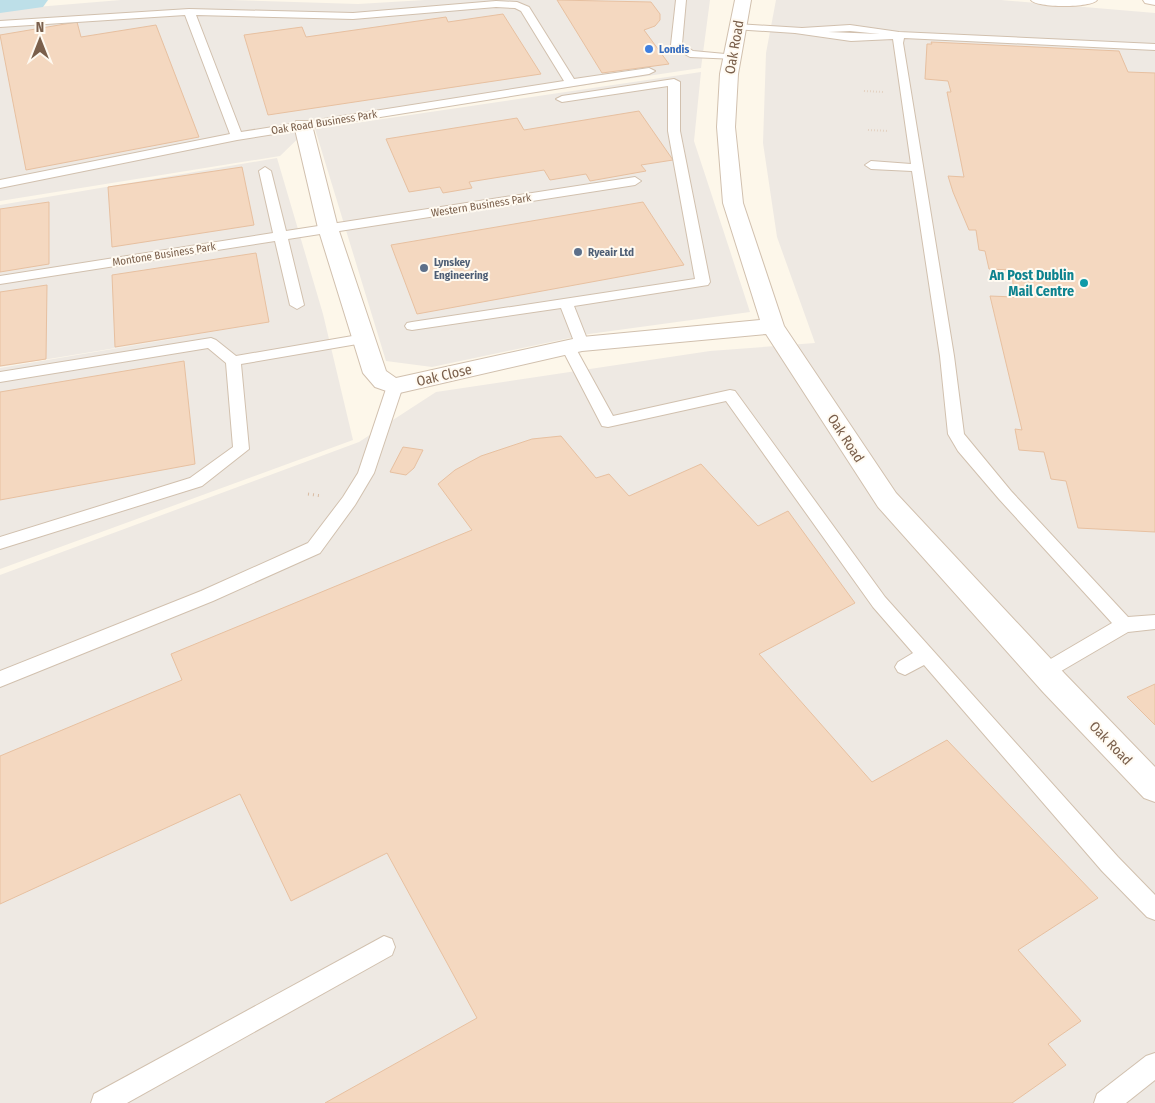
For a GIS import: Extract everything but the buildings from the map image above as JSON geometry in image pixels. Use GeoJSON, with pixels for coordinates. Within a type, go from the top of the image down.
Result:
{"type":"FeatureCollection","features":[{"type":"Feature","properties":{"kind":"street","name":"Oak Road"},"geometry":{"type":"LineString","coordinates":[[743,0],[732,57],[726,127],[733,203],[773,326],[887,500],[1044,672],[1153,783]]}},
{"type":"Feature","properties":{"kind":"street"},"geometry":{"type":"LineString","coordinates":[[1039,0],[1089,0]]}},
{"type":"Feature","properties":{"kind":"street"},"geometry":{"type":"LineString","coordinates":[[303,125],[328,228],[375,373],[383,382],[395,386]]}},
{"type":"Feature","properties":{"kind":"street","name":"Oak Close"},"geometry":{"type":"LineString","coordinates":[[395,386],[575,346],[773,326]]}},
{"type":"Feature","properties":{"kind":"lane"},"geometry":{"type":"LineString","coordinates":[[0,24],[188,12],[353,16],[496,4],[517,5],[535,0]]}},
{"type":"Feature","properties":{"kind":"lane"},"geometry":{"type":"LineString","coordinates":[[681,0],[676,46],[690,54],[732,57]]}},
{"type":"Feature","properties":{"kind":"lane"},"geometry":{"type":"LineString","coordinates":[[517,5],[525,9],[571,84]]}},
{"type":"Feature","properties":{"kind":"lane"},"geometry":{"type":"LineString","coordinates":[[188,12],[237,136]]}},
{"type":"Feature","properties":{"kind":"lane"},"geometry":{"type":"LineString","coordinates":[[737,27],[801,31],[840,26],[871,28],[899,35],[1155,47]]}},
{"type":"Feature","properties":{"kind":"lane"},"geometry":{"type":"LineString","coordinates":[[899,35],[898,43],[947,356],[956,434],[964,447],[1005,495],[1124,625]]}},
{"type":"Feature","properties":{"kind":"lane","name":"Oak Road Business Park"},"geometry":{"type":"LineString","coordinates":[[0,184],[237,136],[649,71]]}},
{"type":"Feature","properties":{"kind":"lane"},"geometry":{"type":"LineString","coordinates":[[412,326],[703,282],[674,131],[674,82],[562,99]]}},
{"type":"Feature","properties":{"kind":"lane"},"geometry":{"type":"LineString","coordinates":[[871,165],[918,168]]}},
{"type":"Feature","properties":{"kind":"lane"},"geometry":{"type":"LineString","coordinates":[[265,170],[297,305]]}},
{"type":"Feature","properties":{"kind":"lane","name":"Western Business Park"},"geometry":{"type":"LineString","coordinates":[[328,228],[635,181]]}},
{"type":"Feature","properties":{"kind":"lane","name":"Montone Business Park"},"geometry":{"type":"LineString","coordinates":[[0,280],[328,228]]}},
{"type":"Feature","properties":{"kind":"lane"},"geometry":{"type":"LineString","coordinates":[[566,303],[575,346],[608,422],[730,395],[879,602],[1110,864],[1155,910]]}},
{"type":"Feature","properties":{"kind":"lane"},"geometry":{"type":"LineString","coordinates":[[233,361],[364,339]]}},
{"type":"Feature","properties":{"kind":"lane"},"geometry":{"type":"LineString","coordinates":[[0,377],[211,343],[233,361],[241,449],[196,482],[0,543]]}},
{"type":"Feature","properties":{"kind":"lane"},"geometry":{"type":"LineString","coordinates":[[0,679],[207,596],[314,548],[349,501],[366,473],[395,386]]}},
{"type":"Feature","properties":{"kind":"lane"},"geometry":{"type":"LineString","coordinates":[[1044,672],[1124,625],[1155,622]]}},
{"type":"Feature","properties":{"kind":"lane"},"geometry":{"type":"LineString","coordinates":[[905,667],[926,655]]}},
{"type":"Feature","properties":{"kind":"lane"},"geometry":{"type":"LineString","coordinates":[[103,1103],[384,947]]}},
{"type":"Feature","properties":{"kind":"lane"},"geometry":{"type":"LineString","coordinates":[[1106,1103],[1155,1065]]}},
{"type":"Feature","properties":{"kind":"shaded area"},"geometry":{"type":"Polygon","coordinates":[[[121,0],[230,0],[358,4],[425,0],[710,0],[701,68],[311,126],[280,156],[0,201],[0,10],[121,0]]]}},
{"type":"Feature","properties":{"kind":"shaded area"},"geometry":{"type":"Polygon","coordinates":[[[776,0],[1001,0],[1155,13],[1155,1103],[0,1103],[0,575],[359,442],[436,392],[710,351],[815,343],[777,237],[763,143],[766,53],[776,0]]]}},
{"type":"Feature","properties":{"kind":"shaded area"},"geometry":{"type":"Polygon","coordinates":[[[701,72],[694,141],[750,312],[589,334],[432,367],[386,361],[315,129],[701,72]]]}},
{"type":"Feature","properties":{"kind":"shaded area"},"geometry":{"type":"Polygon","coordinates":[[[277,158],[323,314],[353,440],[0,569],[0,368],[207,333],[0,367],[0,205],[277,158]]]}},
{"type":"Feature","properties":{"kind":"waterway"},"geometry":{"type":"LineString","coordinates":[[0,3],[31,0]]}},
{"type":"Feature","properties":{"kind":"place","name":"Londis"},"geometry":{"type":"Point","coordinates":[649,49]}},
{"type":"Feature","properties":{"kind":"place","name":"Ryeair Ltd"},"geometry":{"type":"Point","coordinates":[578,252]}},
{"type":"Feature","properties":{"kind":"place","name":"Lynskey Engineering"},"geometry":{"type":"Point","coordinates":[424,268]}},
{"type":"Feature","properties":{"kind":"place","name":"An Post Dublin Mail Centre"},"geometry":{"type":"Point","coordinates":[1084,283]}}]}
